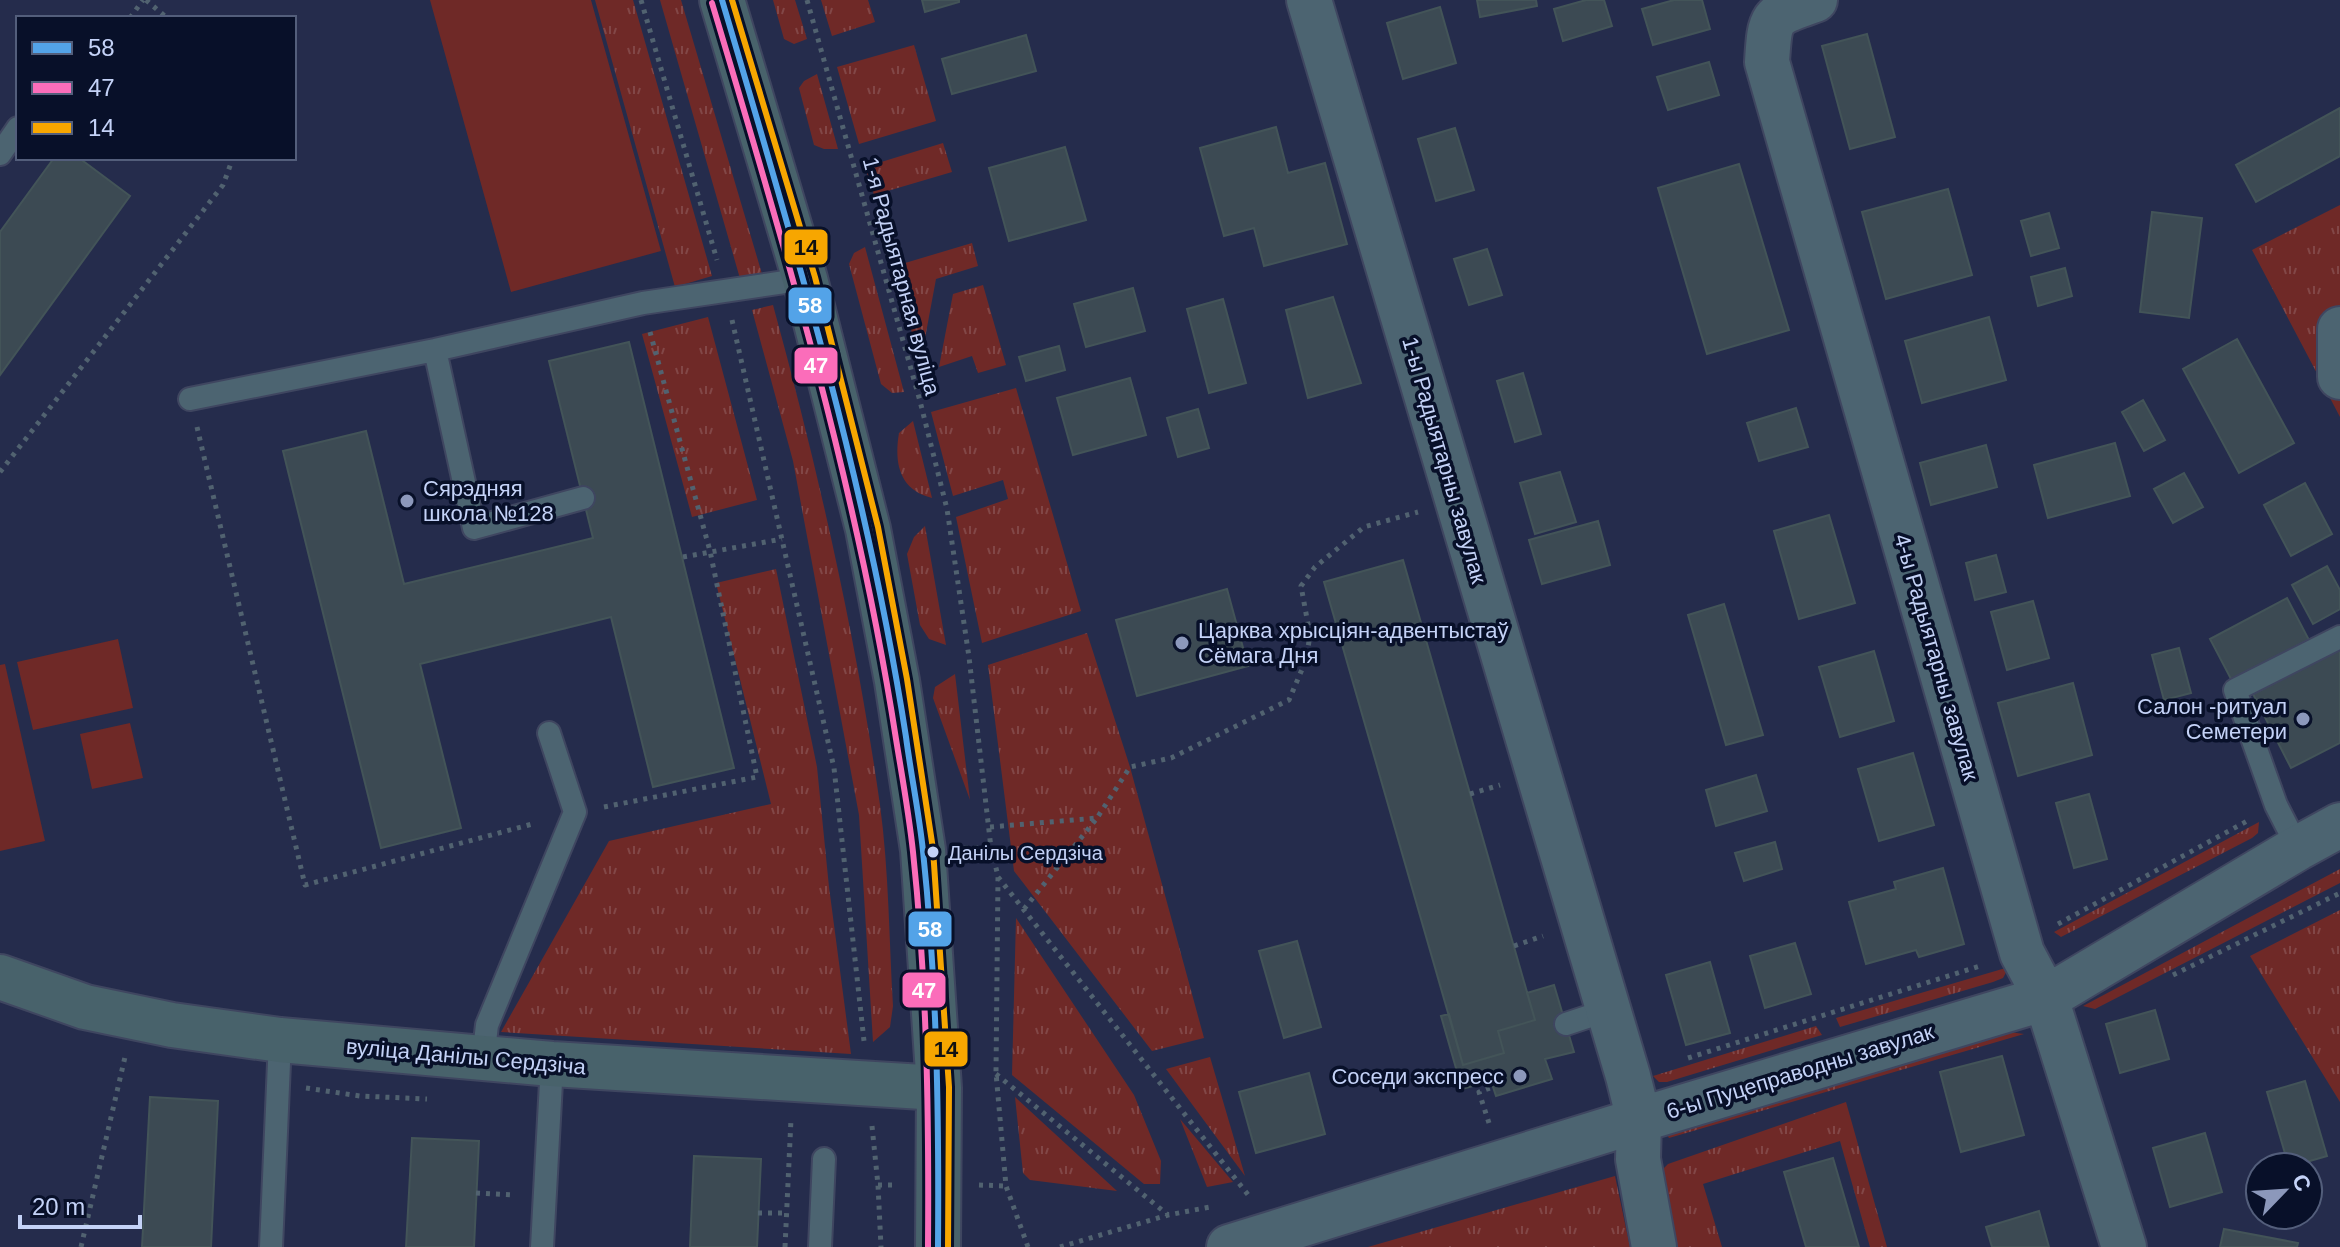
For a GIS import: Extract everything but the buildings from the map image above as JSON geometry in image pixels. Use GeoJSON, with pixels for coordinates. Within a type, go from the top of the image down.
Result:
{"type":"FeatureCollection","features":[{"type":"Feature","properties":{"kind":"main road"},"geometry":{"type":"LineString","coordinates":[[722,0],[805,279],[868,529],[897,681],[923,850],[939,1088],[938,1247]]}},
{"type":"Feature","properties":{"kind":"main road","name":"вуліца Данілы Сердзіча"},"geometry":{"type":"LineString","coordinates":[[0,977],[85,1007],[172,1025],[280,1040],[483,1059],[939,1088]]}},
{"type":"Feature","properties":{"kind":"street","name":"1-ы Радыятарны завулак"},"geometry":{"type":"LineString","coordinates":[[1309,0],[1628,1076],[1639,1120],[1638,1159],[1654,1247]]}},
{"type":"Feature","properties":{"kind":"street","name":"4-ы Радыятарны завулак"},"geometry":{"type":"LineString","coordinates":[[1783,5],[1770,24],[1767,62],[2022,953],[2046,998],[2124,1247]]}},
{"type":"Feature","properties":{"kind":"street"},"geometry":{"type":"LineString","coordinates":[[2340,329],[2340,377]]}},
{"type":"Feature","properties":{"kind":"street","name":"6-ы Пуцеправодны завулак"},"geometry":{"type":"LineString","coordinates":[[1229,1247],[2046,998],[2340,825]]}},
{"type":"Feature","properties":{"kind":"lane"},"geometry":{"type":"LineString","coordinates":[[0,154],[16,131]]}},
{"type":"Feature","properties":{"kind":"lane"},"geometry":{"type":"LineString","coordinates":[[190,399],[435,350],[643,303],[805,279]]}},
{"type":"Feature","properties":{"kind":"lane"},"geometry":{"type":"LineString","coordinates":[[435,350],[474,528],[583,498]]}},
{"type":"Feature","properties":{"kind":"lane"},"geometry":{"type":"LineString","coordinates":[[2298,848],[2276,805],[2235,690],[2340,637]]}},
{"type":"Feature","properties":{"kind":"lane"},"geometry":{"type":"LineString","coordinates":[[483,1059],[487,1025],[575,812],[549,733]]}},
{"type":"Feature","properties":{"kind":"lane"},"geometry":{"type":"LineString","coordinates":[[1566,1024],[1608,1010]]}},
{"type":"Feature","properties":{"kind":"lane"},"geometry":{"type":"LineString","coordinates":[[271,1247],[280,1040]]}},
{"type":"Feature","properties":{"kind":"lane"},"geometry":{"type":"LineString","coordinates":[[542,1247],[552,1064]]}},
{"type":"Feature","properties":{"kind":"lane"},"geometry":{"type":"LineString","coordinates":[[820,1247],[824,1159]]}},
{"type":"Feature","properties":{"kind":"path"},"geometry":{"type":"LineString","coordinates":[[132,16],[144,0],[164,16]]}},
{"type":"Feature","properties":{"kind":"path","name":"1-я Радыятарная вуліца"},"geometry":{"type":"LineString","coordinates":[[807,0],[916,386],[947,509],[998,876],[996,1073],[1006,1186],[1028,1247]]}},
{"type":"Feature","properties":{"kind":"path"},"geometry":{"type":"LineString","coordinates":[[0,472],[223,185],[232,160]]}},
{"type":"Feature","properties":{"kind":"path"},"geometry":{"type":"LineString","coordinates":[[643,303],[710,551]]}},
{"type":"Feature","properties":{"kind":"path"},"geometry":{"type":"LineString","coordinates":[[190,399],[305,885]]}},
{"type":"Feature","properties":{"kind":"path"},"geometry":{"type":"LineString","coordinates":[[1024,909],[1097,818],[1130,767],[1171,758],[1289,700],[1306,660],[1310,635],[1301,586],[1315,567],[1364,527],[1458,501]]}},
{"type":"Feature","properties":{"kind":"path"},"geometry":{"type":"LineString","coordinates":[[683,557],[782,539],[834,768],[864,1043]]}},
{"type":"Feature","properties":{"kind":"path"},"geometry":{"type":"LineString","coordinates":[[1424,632],[1461,622]]}},
{"type":"Feature","properties":{"kind":"path"},"geometry":{"type":"LineString","coordinates":[[1470,794],[1507,783]]}},
{"type":"Feature","properties":{"kind":"path"},"geometry":{"type":"LineString","coordinates":[[1628,1076],[2022,953],[2054,926],[2276,805]]}},
{"type":"Feature","properties":{"kind":"path"},"geometry":{"type":"LineString","coordinates":[[990,827],[1097,818]]}},
{"type":"Feature","properties":{"kind":"path"},"geometry":{"type":"LineString","coordinates":[[998,876],[1249,1196],[1236,1200]]}},
{"type":"Feature","properties":{"kind":"path"},"geometry":{"type":"LineString","coordinates":[[1514,946],[1549,934]]}},
{"type":"Feature","properties":{"kind":"path"},"geometry":{"type":"LineString","coordinates":[[81,1247],[125,1056]]}},
{"type":"Feature","properties":{"kind":"path"},"geometry":{"type":"LineString","coordinates":[[996,1073],[1168,1215]]}},
{"type":"Feature","properties":{"kind":"path"},"geometry":{"type":"LineString","coordinates":[[1493,1087],[1479,1092],[1489,1124],[1504,1120]]}},
{"type":"Feature","properties":{"kind":"path"},"geometry":{"type":"LineString","coordinates":[[785,1247],[791,1114]]}},
{"type":"Feature","properties":{"kind":"path"},"geometry":{"type":"LineString","coordinates":[[871,1120],[881,1247]]}},
{"type":"Feature","properties":{"kind":"path"},"geometry":{"type":"LineString","coordinates":[[476,1193],[513,1195]]}},
{"type":"Feature","properties":{"kind":"path"},"geometry":{"type":"LineString","coordinates":[[1060,1247],[1168,1215],[1223,1203]]}},
{"type":"Feature","properties":{"kind":"path"},"geometry":{"type":"LineString","coordinates":[[758,1213],[786,1213]]}},
{"type":"Feature","properties":{"kind":"green space"},"geometry":{"type":"Polygon","coordinates":[[[430,0],[591,0],[661,251],[511,292],[430,0]]]}},
{"type":"Feature","properties":{"kind":"green space"},"geometry":{"type":"Polygon","coordinates":[[[595,0],[633,0],[712,276],[675,287],[595,0]]]}},
{"type":"Feature","properties":{"kind":"green space"},"geometry":{"type":"Polygon","coordinates":[[[660,0],[681,0],[762,274],[757,281],[741,282],[660,0]]]}},
{"type":"Feature","properties":{"kind":"green space"},"geometry":{"type":"Polygon","coordinates":[[[773,0],[795,0],[807,39],[794,44],[784,39],[773,0]]]}},
{"type":"Feature","properties":{"kind":"green space"},"geometry":{"type":"Polygon","coordinates":[[[821,0],[868,0],[875,22],[832,36],[821,0]]]}},
{"type":"Feature","properties":{"kind":"green space"},"geometry":{"type":"Polygon","coordinates":[[[914,45],[936,121],[859,144],[837,67],[914,45]]]}},
{"type":"Feature","properties":{"kind":"green space"},"geometry":{"type":"Polygon","coordinates":[[[817,74],[838,149],[814,145],[799,88],[804,81],[817,74]]]}},
{"type":"Feature","properties":{"kind":"green space"},"geometry":{"type":"Polygon","coordinates":[[[943,143],[952,172],[874,195],[865,167],[943,143]]]}},
{"type":"Feature","properties":{"kind":"green space"},"geometry":{"type":"Polygon","coordinates":[[[2340,205],[2340,417],[2252,250],[2340,205]]]}},
{"type":"Feature","properties":{"kind":"green space"},"geometry":{"type":"Polygon","coordinates":[[[972,243],[978,266],[936,279],[920,365],[895,266],[972,243]]]}},
{"type":"Feature","properties":{"kind":"green space"},"geometry":{"type":"Polygon","coordinates":[[[865,247],[904,392],[892,393],[881,384],[849,264],[854,253],[865,247]]]}},
{"type":"Feature","properties":{"kind":"green space"},"geometry":{"type":"Polygon","coordinates":[[[983,285],[1006,365],[978,373],[972,356],[939,367],[953,294],[983,285]]]}},
{"type":"Feature","properties":{"kind":"green space"},"geometry":{"type":"Polygon","coordinates":[[[773,305],[834,553],[880,805],[893,1006],[890,1027],[873,1042],[859,815],[793,461],[752,310],[773,305]]]}},
{"type":"Feature","properties":{"kind":"green space"},"geometry":{"type":"Polygon","coordinates":[[[708,317],[757,500],[692,517],[642,334],[708,317]]]}},
{"type":"Feature","properties":{"kind":"green space"},"geometry":{"type":"Polygon","coordinates":[[[1016,388],[1081,611],[982,643],[956,517],[1008,499],[1003,480],[953,496],[931,412],[1016,388]]]}},
{"type":"Feature","properties":{"kind":"green space"},"geometry":{"type":"Polygon","coordinates":[[[913,421],[932,498],[912,489],[901,474],[897,455],[899,433],[913,421]]]}},
{"type":"Feature","properties":{"kind":"green space"},"geometry":{"type":"Polygon","coordinates":[[[925,526],[946,645],[929,639],[920,625],[907,554],[914,537],[925,526]]]}},
{"type":"Feature","properties":{"kind":"green space"},"geometry":{"type":"Polygon","coordinates":[[[776,569],[817,767],[851,1054],[501,1032],[609,841],[771,804],[716,583],[776,569]]]}},
{"type":"Feature","properties":{"kind":"green space"},"geometry":{"type":"Polygon","coordinates":[[[1087,633],[1130,767],[1204,1038],[1152,1051],[1014,871],[988,665],[1087,633]]]}},
{"type":"Feature","properties":{"kind":"green space"},"geometry":{"type":"Polygon","coordinates":[[[118,639],[133,708],[33,730],[17,662],[118,639]]]}},
{"type":"Feature","properties":{"kind":"green space"},"geometry":{"type":"Polygon","coordinates":[[[5,664],[45,841],[0,851],[0,665],[5,664]]]}},
{"type":"Feature","properties":{"kind":"green space"},"geometry":{"type":"Polygon","coordinates":[[[955,674],[970,800],[933,698],[935,687],[955,674]]]}},
{"type":"Feature","properties":{"kind":"green space"},"geometry":{"type":"Polygon","coordinates":[[[130,723],[143,778],[92,789],[80,734],[130,723]]]}},
{"type":"Feature","properties":{"kind":"green space"},"geometry":{"type":"Polygon","coordinates":[[[2259,822],[2258,833],[2252,838],[2061,937],[2054,932],[2259,822]]]}},
{"type":"Feature","properties":{"kind":"green space"},"geometry":{"type":"Polygon","coordinates":[[[2340,869],[2340,883],[2095,1009],[2083,1006],[2340,869]]]}},
{"type":"Feature","properties":{"kind":"green space"},"geometry":{"type":"Polygon","coordinates":[[[2340,910],[2340,1102],[2250,956],[2340,910]]]}},
{"type":"Feature","properties":{"kind":"green space"},"geometry":{"type":"Polygon","coordinates":[[[1016,918],[1134,1095],[1161,1161],[1160,1184],[1144,1184],[1012,1075],[1016,918]]]}},
{"type":"Feature","properties":{"kind":"green space"},"geometry":{"type":"Polygon","coordinates":[[[2009,967],[2003,978],[1993,982],[1840,1027],[1836,1018],[2009,967]]]}},
{"type":"Feature","properties":{"kind":"green space"},"geometry":{"type":"Polygon","coordinates":[[[1816,1026],[1822,1035],[1667,1082],[1659,1082],[1653,1076],[1816,1026]]]}},
{"type":"Feature","properties":{"kind":"green space"},"geometry":{"type":"Polygon","coordinates":[[[2002,1031],[2024,1034],[1669,1138],[1665,1131],[2002,1031]]]}},
{"type":"Feature","properties":{"kind":"green space"},"geometry":{"type":"Polygon","coordinates":[[[1210,1057],[1245,1176],[1166,1069],[1210,1057]]]}},
{"type":"Feature","properties":{"kind":"green space"},"geometry":{"type":"Polygon","coordinates":[[[1015,1097],[1117,1191],[1030,1180],[1023,1173],[1015,1097]]]}},
{"type":"Feature","properties":{"kind":"green space"},"geometry":{"type":"Polygon","coordinates":[[[1846,1102],[1887,1247],[1870,1247],[1840,1141],[1703,1184],[1722,1247],[1670,1247],[1659,1173],[1668,1164],[1846,1102]]]}},
{"type":"Feature","properties":{"kind":"green space"},"geometry":{"type":"Polygon","coordinates":[[[1180,1119],[1233,1182],[1207,1187],[1180,1119]]]}},
{"type":"Feature","properties":{"kind":"green space"},"geometry":{"type":"Polygon","coordinates":[[[1615,1176],[1630,1247],[1368,1247],[1615,1176]]]}},
{"type":"Feature","properties":{"kind":"transit line","name":"58"},"geometry":{"type":"LineString","coordinates":[[722,0],[826,366],[850,458],[890,643],[919,822],[928,900],[936,1049],[938,1247]]}},
{"type":"Feature","properties":{"kind":"transit line","name":"14"},"geometry":{"type":"LineString","coordinates":[[732,0],[815,277],[878,527],[907,679],[933,849],[949,1087],[948,1247]]}},
{"type":"Feature","properties":{"kind":"transit line","name":"47"},"geometry":{"type":"LineString","coordinates":[[712,3],[817,368],[880,645],[907,809],[918,901],[926,1049],[928,1247]]}},
{"type":"Feature","properties":{"kind":"place","name":"Сярэдняя школа №128"},"geometry":{"type":"Point","coordinates":[407,501]}},
{"type":"Feature","properties":{"kind":"place","name":"Царква хрысціян-адвентыстаў Сёмага Дня"},"geometry":{"type":"Point","coordinates":[1182,643]}},
{"type":"Feature","properties":{"kind":"place","name":"Салон -ритуал Семетери"},"geometry":{"type":"Point","coordinates":[2303,719]}},
{"type":"Feature","properties":{"kind":"place","name":"Данілы Сердзіча"},"geometry":{"type":"Point","coordinates":[933,852]}},
{"type":"Feature","properties":{"kind":"place","name":"Соседи экспресс"},"geometry":{"type":"Point","coordinates":[1520,1076]}}]}
